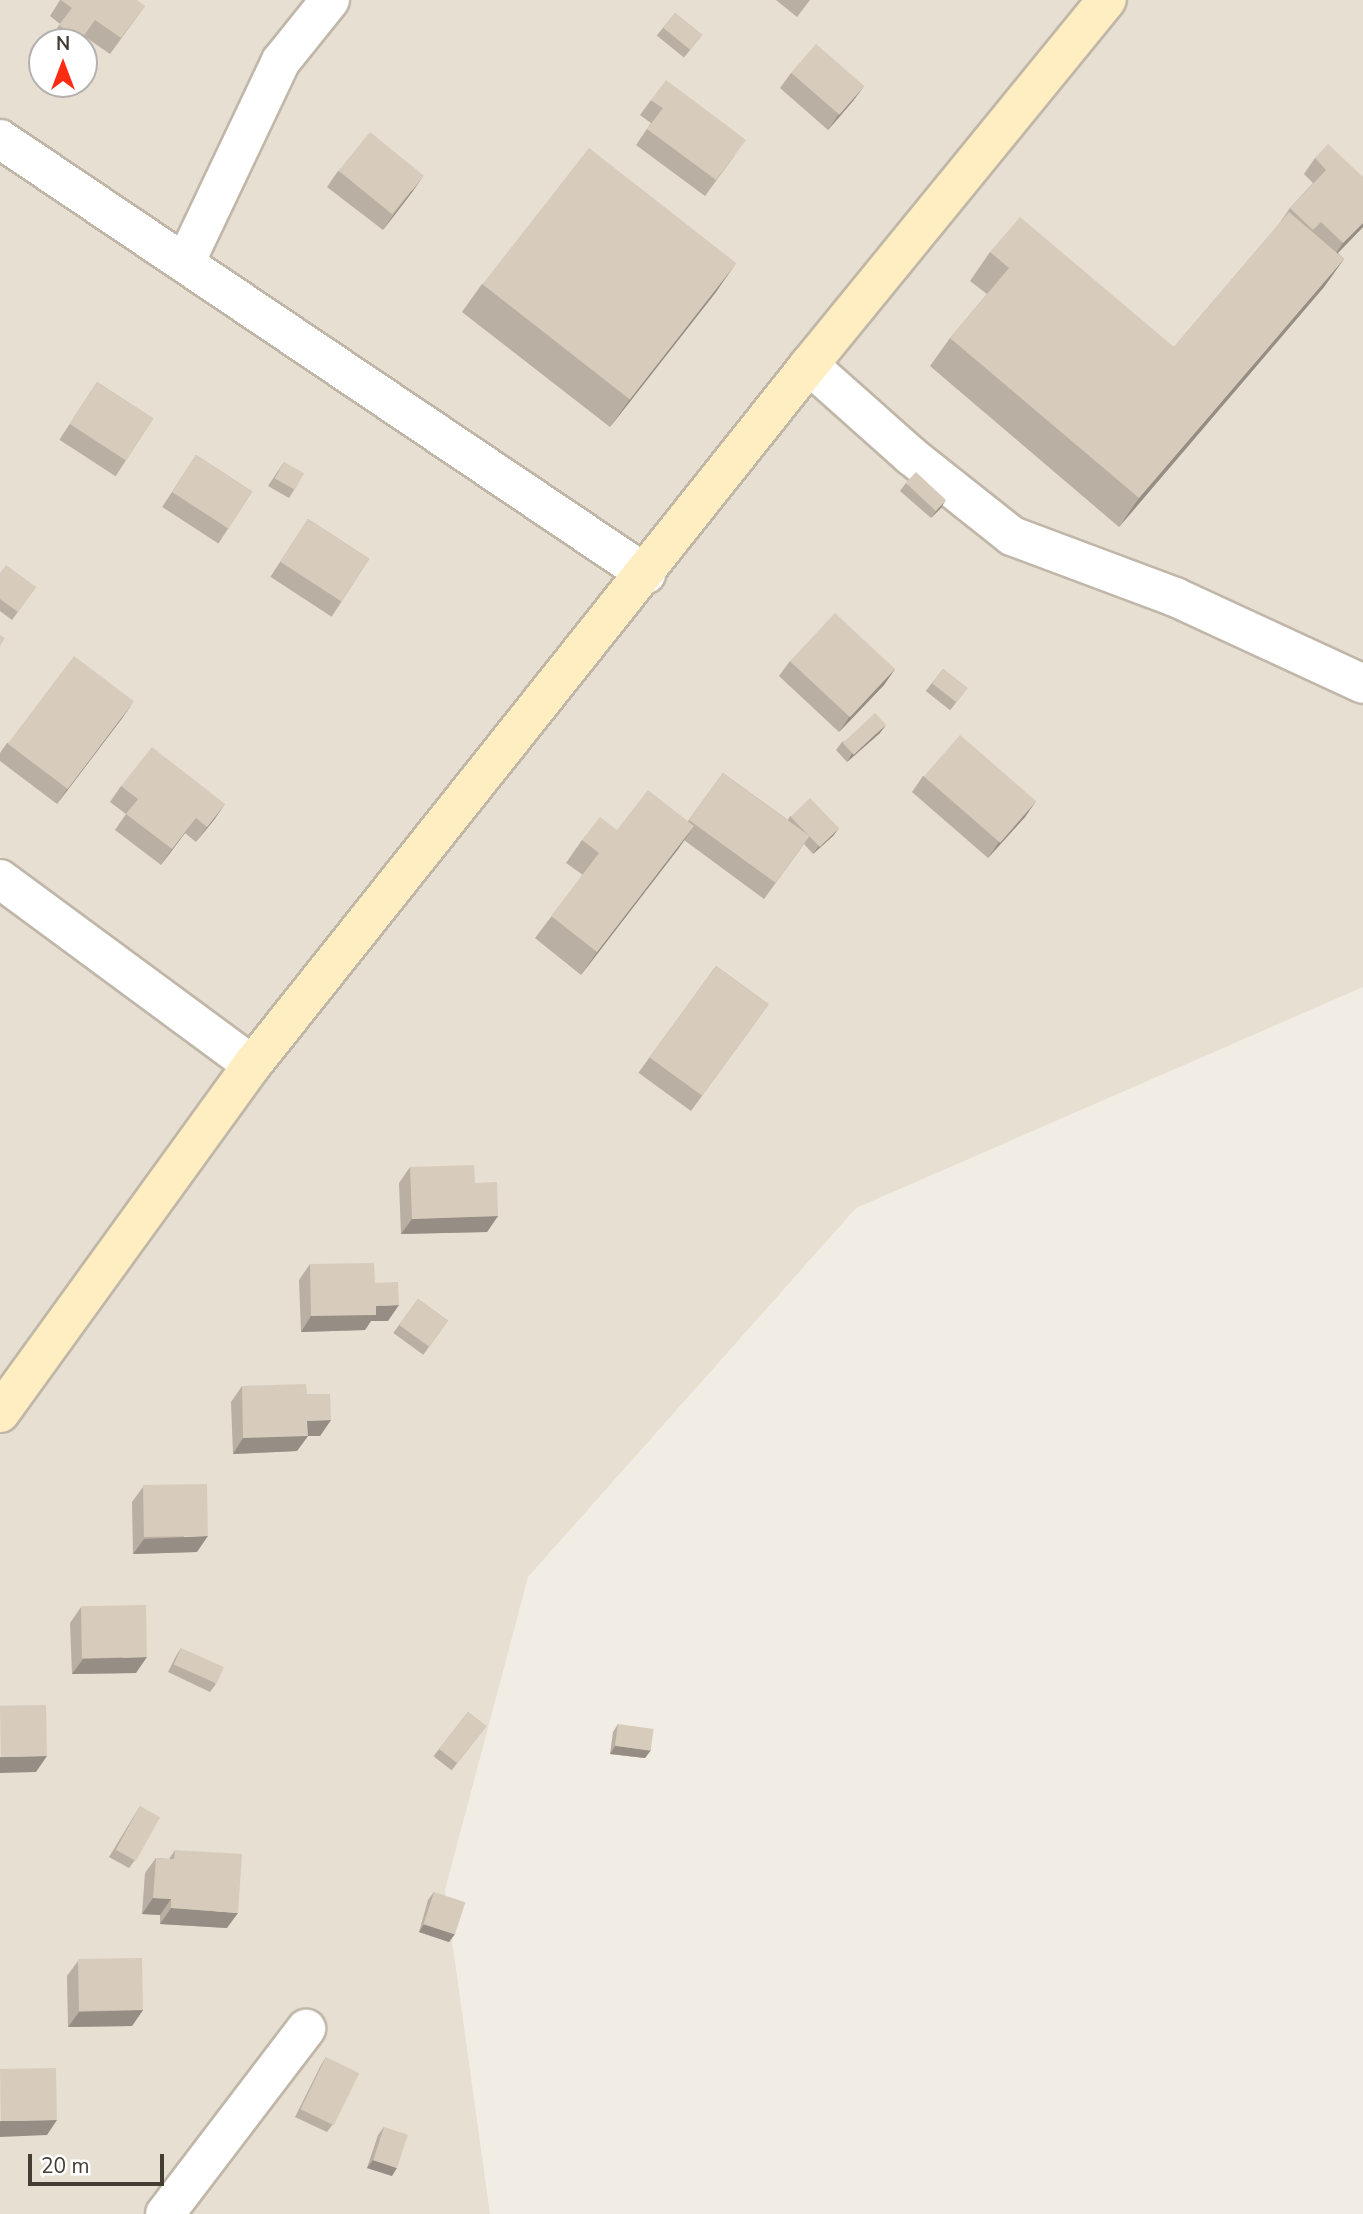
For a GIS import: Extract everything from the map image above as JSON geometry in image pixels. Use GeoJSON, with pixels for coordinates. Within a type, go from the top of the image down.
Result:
{"type":"FeatureCollection","features":[{"type":"Feature","properties":{"kind":"main road"},"geometry":{"type":"LineString","coordinates":[[0,1413],[252,1065],[646,574],[809,365],[1107,0]]}},
{"type":"Feature","properties":{"kind":"street"},"geometry":{"type":"LineString","coordinates":[[186,261],[281,61],[330,0]]}},
{"type":"Feature","properties":{"kind":"street"},"geometry":{"type":"LineString","coordinates":[[0,139],[186,261],[646,574]]}},
{"type":"Feature","properties":{"kind":"street"},"geometry":{"type":"LineString","coordinates":[[809,365],[911,456],[1012,536],[1175,597],[1363,684]]}},
{"type":"Feature","properties":{"kind":"street"},"geometry":{"type":"LineString","coordinates":[[0,879],[252,1065]]}},
{"type":"Feature","properties":{"kind":"street"},"geometry":{"type":"LineString","coordinates":[[165,2214],[306,2029]]}},
{"type":"Feature","properties":{"kind":"shaded area"},"geometry":{"type":"Polygon","coordinates":[[[0,0],[1363,0],[1363,987],[856,1208],[528,1577],[445,1890],[490,2214],[0,2214],[0,0]]]}},
{"type":"Feature","properties":{"kind":"building"},"geometry":{"type":"Polygon","coordinates":[[[61,0],[137,0],[145,6],[121,38],[95,20],[89,28],[63,28],[59,25],[72,8],[61,0]]]}},
{"type":"Feature","properties":{"kind":"building"},"geometry":{"type":"Polygon","coordinates":[[[675,13],[702,35],[690,50],[663,28],[675,13]]]}},
{"type":"Feature","properties":{"kind":"building"},"geometry":{"type":"Polygon","coordinates":[[[816,44],[864,86],[839,115],[791,73],[816,44]]]}},
{"type":"Feature","properties":{"kind":"building"},"geometry":{"type":"Polygon","coordinates":[[[666,80],[746,140],[716,180],[647,129],[663,108],[651,100],[666,80]]]}},
{"type":"Feature","properties":{"kind":"building"},"geometry":{"type":"Polygon","coordinates":[[[370,132],[424,175],[392,214],[339,171],[370,132]]]}},
{"type":"Feature","properties":{"kind":"building"},"geometry":{"type":"Polygon","coordinates":[[[1328,144],[1363,177],[1363,223],[1343,243],[1321,222],[1313,230],[1290,208],[1326,170],[1315,158],[1328,144]]]}},
{"type":"Feature","properties":{"kind":"building"},"geometry":{"type":"Polygon","coordinates":[[[589,148],[736,263],[630,399],[482,284],[589,148]]]}},
{"type":"Feature","properties":{"kind":"building"},"geometry":{"type":"Polygon","coordinates":[[[1289,212],[1344,259],[1139,498],[950,338],[1009,268],[990,252],[1020,217],[1174,347],[1289,212]]]}},
{"type":"Feature","properties":{"kind":"building"},"geometry":{"type":"Polygon","coordinates":[[[97,382],[153,418],[126,460],[70,424],[97,382]]]}},
{"type":"Feature","properties":{"kind":"building"},"geometry":{"type":"Polygon","coordinates":[[[196,455],[252,491],[228,528],[172,492],[196,455]]]}},
{"type":"Feature","properties":{"kind":"building"},"geometry":{"type":"Polygon","coordinates":[[[284,462],[304,473],[295,490],[275,479],[284,462]]]}},
{"type":"Feature","properties":{"kind":"building"},"geometry":{"type":"Polygon","coordinates":[[[916,472],[946,500],[936,511],[906,483],[916,472]]]}},
{"type":"Feature","properties":{"kind":"building"},"geometry":{"type":"Polygon","coordinates":[[[308,519],[369,559],[341,602],[280,562],[308,519]]]}},
{"type":"Feature","properties":{"kind":"building"},"geometry":{"type":"Polygon","coordinates":[[[6,565],[36,587],[18,612],[0,599],[0,573],[6,565]]]}},
{"type":"Feature","properties":{"kind":"building"},"geometry":{"type":"Polygon","coordinates":[[[835,613],[895,669],[850,717],[790,661],[835,613]]]}},
{"type":"Feature","properties":{"kind":"building"},"geometry":{"type":"Polygon","coordinates":[[[74,656],[134,701],[68,789],[8,744],[74,656]]]}},
{"type":"Feature","properties":{"kind":"building"},"geometry":{"type":"Polygon","coordinates":[[[943,669],[967,688],[956,702],[932,683],[943,669]]]}},
{"type":"Feature","properties":{"kind":"building"},"geometry":{"type":"Polygon","coordinates":[[[875,713],[886,725],[854,755],[843,743],[875,713]]]}},
{"type":"Feature","properties":{"kind":"building"},"geometry":{"type":"Polygon","coordinates":[[[960,735],[1036,801],[1000,843],[924,777],[960,735]]]}},
{"type":"Feature","properties":{"kind":"building"},"geometry":{"type":"Polygon","coordinates":[[[152,747],[225,804],[207,827],[196,818],[172,849],[126,814],[138,799],[121,786],[152,747]]]}},
{"type":"Feature","properties":{"kind":"building"},"geometry":{"type":"Polygon","coordinates":[[[723,773],[810,836],[775,883],[689,820],[723,773]]]}},
{"type":"Feature","properties":{"kind":"building"},"geometry":{"type":"Polygon","coordinates":[[[648,790],[694,826],[597,952],[551,916],[599,853],[582,840],[600,817],[617,830],[648,790]]]}},
{"type":"Feature","properties":{"kind":"building"},"geometry":{"type":"Polygon","coordinates":[[[810,798],[839,828],[820,847],[791,817],[810,798]]]}},
{"type":"Feature","properties":{"kind":"building"},"geometry":{"type":"Polygon","coordinates":[[[716,966],[769,1004],[702,1096],[650,1057],[716,966]]]}},
{"type":"Feature","properties":{"kind":"building"},"geometry":{"type":"Polygon","coordinates":[[[474,1165],[475,1183],[497,1182],[498,1216],[412,1219],[410,1167],[474,1165]]]}},
{"type":"Feature","properties":{"kind":"building"},"geometry":{"type":"Polygon","coordinates":[[[374,1263],[375,1283],[398,1282],[399,1305],[376,1306],[376,1315],[311,1316],[310,1264],[374,1263]]]}},
{"type":"Feature","properties":{"kind":"building"},"geometry":{"type":"Polygon","coordinates":[[[418,1299],[448,1321],[429,1347],[399,1325],[418,1299]]]}},
{"type":"Feature","properties":{"kind":"building"},"geometry":{"type":"Polygon","coordinates":[[[306,1384],[307,1394],[330,1394],[331,1420],[307,1421],[308,1436],[243,1438],[242,1386],[306,1384]]]}},
{"type":"Feature","properties":{"kind":"building"},"geometry":{"type":"Polygon","coordinates":[[[207,1484],[208,1536],[144,1537],[143,1485],[207,1484]]]}},
{"type":"Feature","properties":{"kind":"building"},"geometry":{"type":"Polygon","coordinates":[[[146,1605],[147,1657],[82,1658],[81,1606],[146,1605]]]}},
{"type":"Feature","properties":{"kind":"building"},"geometry":{"type":"Polygon","coordinates":[[[181,1648],[224,1667],[217,1684],[174,1664],[181,1648]]]}},
{"type":"Feature","properties":{"kind":"building"},"geometry":{"type":"Polygon","coordinates":[[[46,1705],[47,1756],[1,1757],[0,1706],[46,1705]]]}},
{"type":"Feature","properties":{"kind":"building"},"geometry":{"type":"Polygon","coordinates":[[[468,1712],[486,1726],[457,1763],[439,1749],[468,1712]]]}},
{"type":"Feature","properties":{"kind":"building"},"geometry":{"type":"Polygon","coordinates":[[[618,1724],[654,1729],[651,1751],[615,1746],[618,1724]]]}},
{"type":"Feature","properties":{"kind":"building"},"geometry":{"type":"Polygon","coordinates":[[[140,1806],[160,1817],[136,1861],[116,1850],[140,1806]]]}},
{"type":"Feature","properties":{"kind":"building"},"geometry":{"type":"Polygon","coordinates":[[[175,1850],[242,1854],[238,1913],[171,1908],[171,1899],[153,1898],[156,1858],[174,1859],[175,1850]]]}},
{"type":"Feature","properties":{"kind":"building"},"geometry":{"type":"Polygon","coordinates":[[[434,1892],[465,1902],[455,1935],[423,1924],[434,1892]]]}},
{"type":"Feature","properties":{"kind":"building"},"geometry":{"type":"Polygon","coordinates":[[[142,1958],[143,2010],[79,2011],[78,1959],[142,1958]]]}},
{"type":"Feature","properties":{"kind":"building"},"geometry":{"type":"Polygon","coordinates":[[[326,2057],[359,2073],[334,2125],[301,2109],[326,2057]]]}},
{"type":"Feature","properties":{"kind":"building"},"geometry":{"type":"Polygon","coordinates":[[[56,2068],[57,2120],[1,2121],[0,2069],[56,2068]]]}},
{"type":"Feature","properties":{"kind":"building"},"geometry":{"type":"Polygon","coordinates":[[[384,2127],[408,2135],[397,2168],[373,2160],[384,2127]]]}}]}
